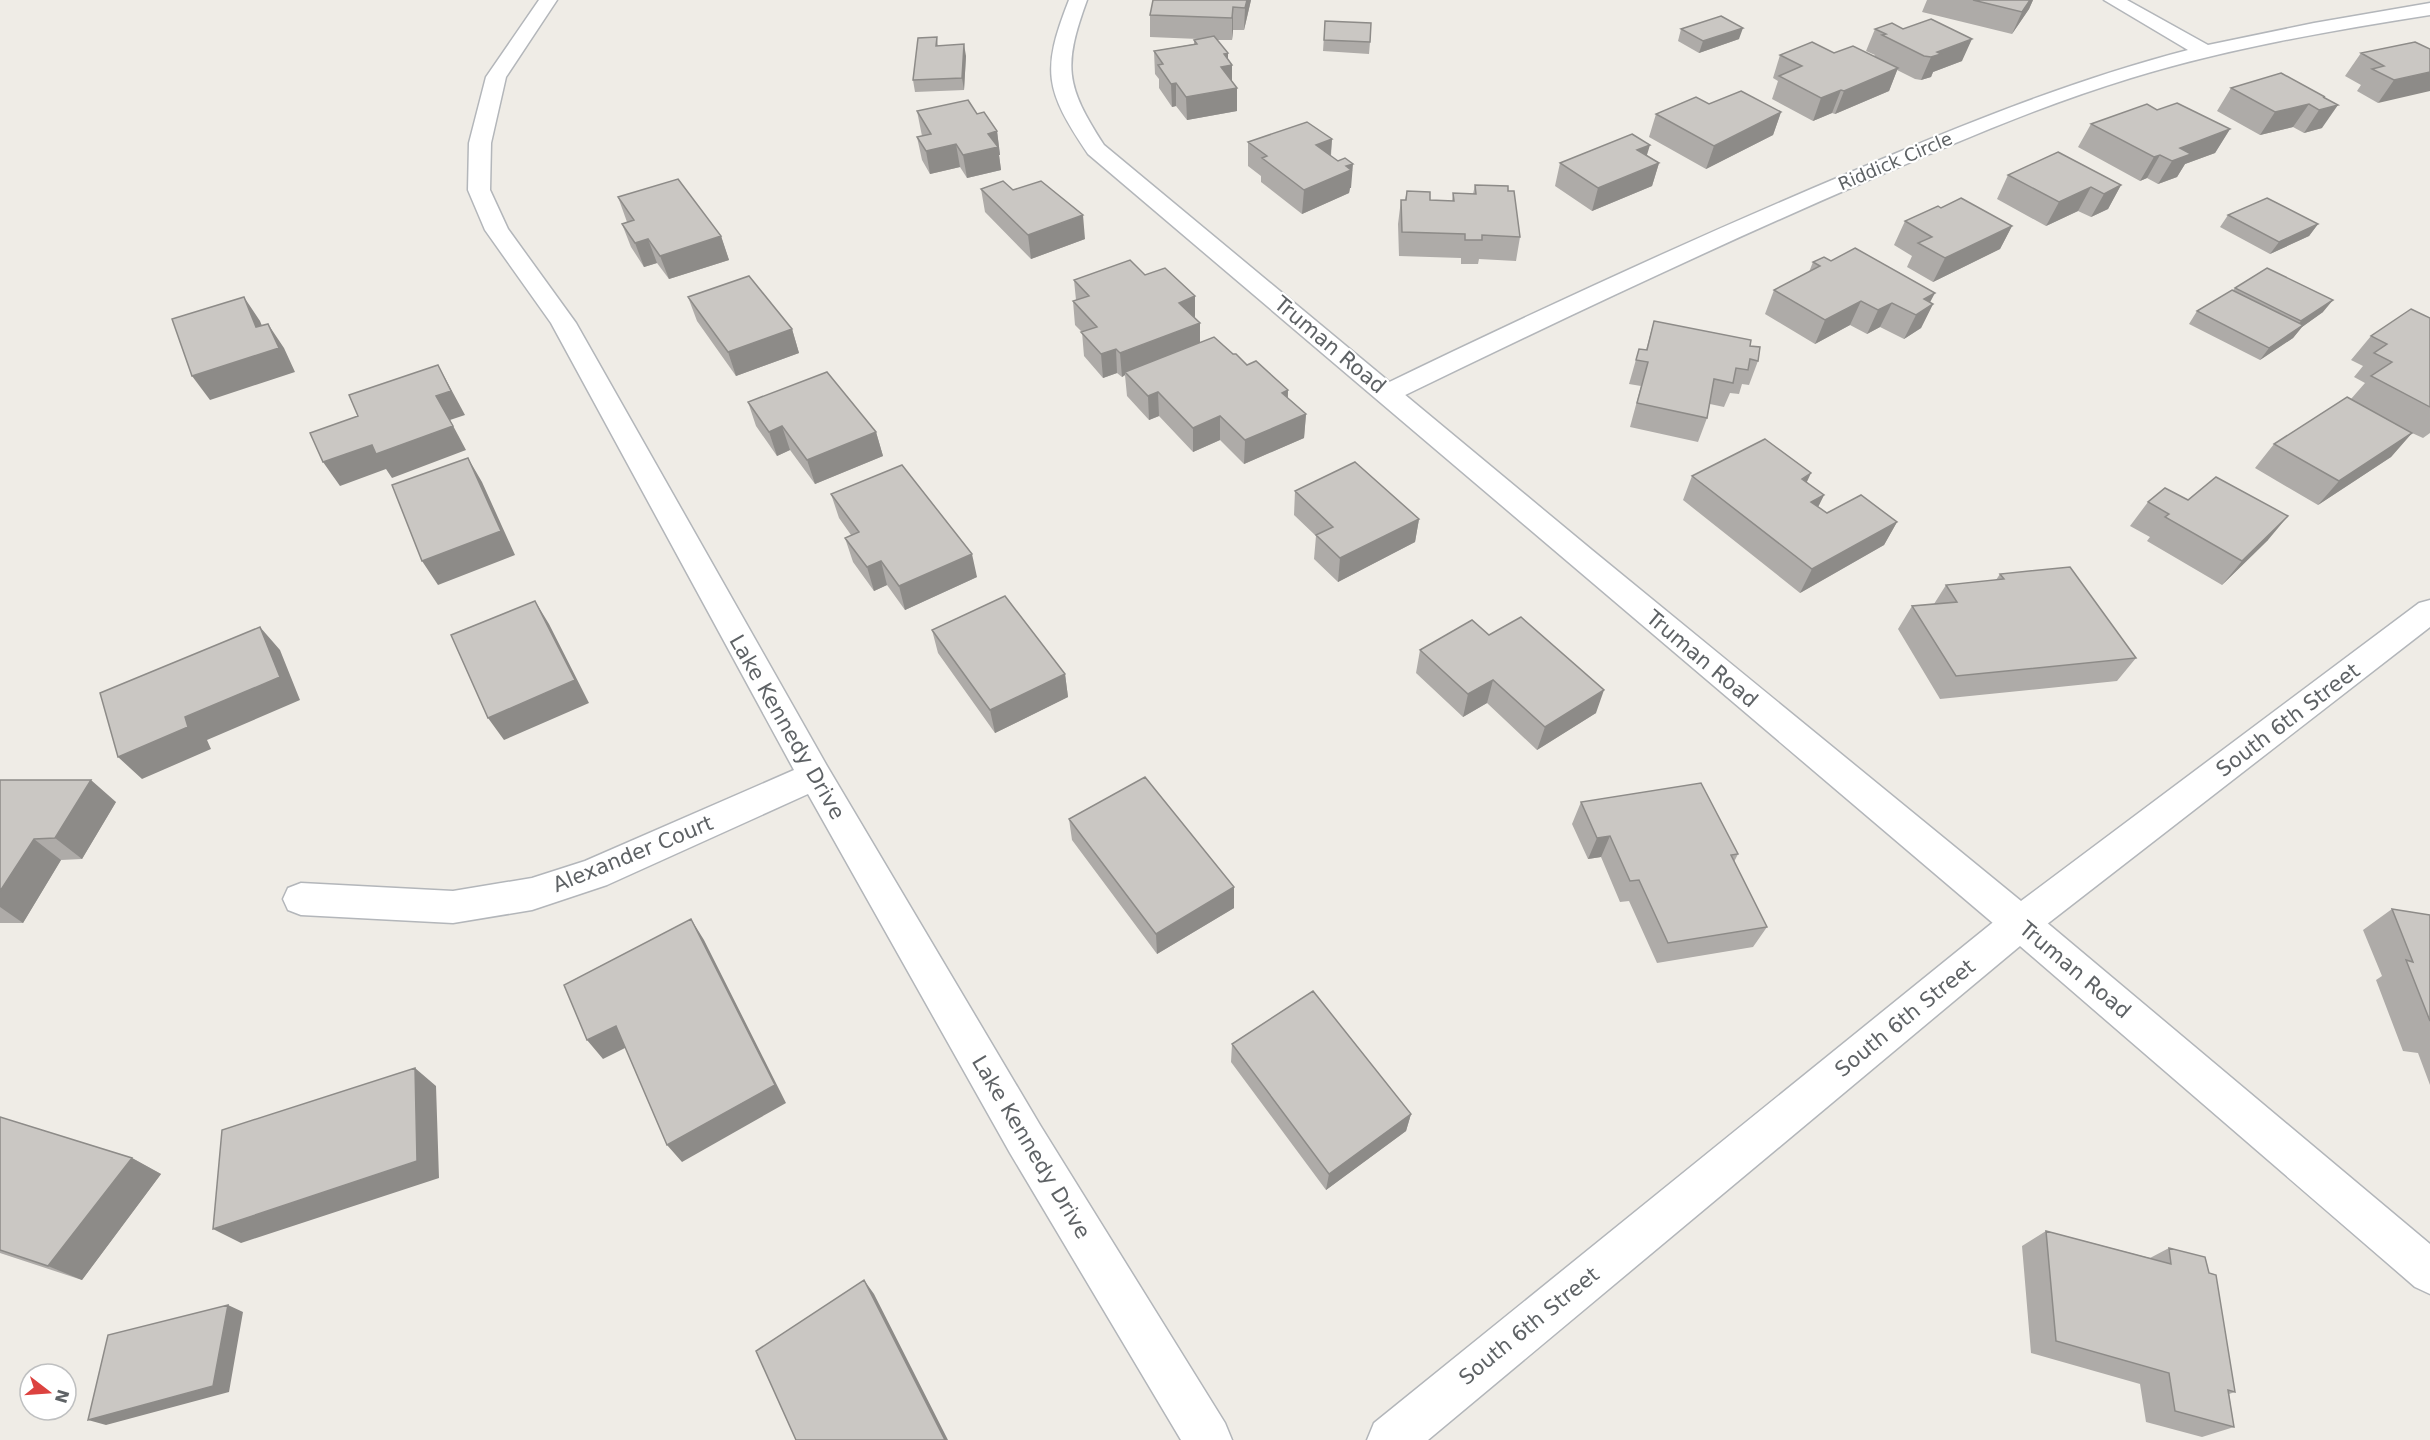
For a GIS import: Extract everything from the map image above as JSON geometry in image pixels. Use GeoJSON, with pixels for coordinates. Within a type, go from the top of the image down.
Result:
{"type":"FeatureCollection","features":[{"type":"Feature","properties":{"kind":"street","name":"Lake Kennedy Drive"},"geometry":{"type":"LineString","coordinates":[[548,0],[496,77],[480,143],[479,190],[497,230],[564,323],[814,776],[1025,1139],[1208,1440]]}},
{"type":"Feature","properties":{"kind":"street","name":"Truman Road"},"geometry":{"type":"LineString","coordinates":[[1078,0],[1061,51],[1062,83],[1074,116],[1096,149],[1581,558],[2020,923],[2430,1272]]}},
{"type":"Feature","properties":{"kind":"street"},"geometry":{"type":"LineString","coordinates":[[2112,0],[2207,52]]}},
{"type":"Feature","properties":{"kind":"street","name":"Riddick Circle"},"geometry":{"type":"LineString","coordinates":[[1388,393],[1561,308],[1824,191],[2021,108],[2125,73],[2207,52],[2347,22],[2430,9]]}},
{"type":"Feature","properties":{"kind":"street","name":"South 6th Street"},"geometry":{"type":"LineString","coordinates":[[1391,1440],[2020,923],[2430,611]]}},
{"type":"Feature","properties":{"kind":"street","name":"Alexander Court"},"geometry":{"type":"LineString","coordinates":[[301,899],[453,907],[532,894],[594,874],[814,776]]}},
{"type":"Feature","properties":{"kind":"building"},"geometry":{"type":"Polygon","coordinates":[[[1153,0],[1247,0],[1245,8],[1233,7],[1232,18],[1150,15],[1153,0]]]}},
{"type":"Feature","properties":{"kind":"building"},"geometry":{"type":"Polygon","coordinates":[[[1973,0],[2030,0],[2022,12],[1973,0]]]}},
{"type":"Feature","properties":{"kind":"building"},"geometry":{"type":"Polygon","coordinates":[[[1721,16],[1743,28],[1703,41],[1681,29],[1721,16]]]}},
{"type":"Feature","properties":{"kind":"building"},"geometry":{"type":"Polygon","coordinates":[[[1931,19],[1972,39],[1937,52],[1941,54],[1931,57],[1924,56],[1882,35],[1886,34],[1875,29],[1892,23],[1903,29],[1931,19]]]}},
{"type":"Feature","properties":{"kind":"building"},"geometry":{"type":"Polygon","coordinates":[[[1325,21],[1371,23],[1370,42],[1324,40],[1325,21]]]}},
{"type":"Feature","properties":{"kind":"building"},"geometry":{"type":"Polygon","coordinates":[[[1214,36],[1228,53],[1224,54],[1232,65],[1221,67],[1237,88],[1186,97],[1176,83],[1171,84],[1158,65],[1163,64],[1154,51],[1197,44],[1194,40],[1214,36]]]}},
{"type":"Feature","properties":{"kind":"building"},"geometry":{"type":"Polygon","coordinates":[[[937,37],[936,46],[964,44],[962,78],[913,80],[918,38],[937,37]]]}},
{"type":"Feature","properties":{"kind":"building"},"geometry":{"type":"Polygon","coordinates":[[[1812,42],[1834,53],[1853,46],[1898,68],[1844,91],[1841,90],[1821,98],[1779,76],[1802,66],[1780,55],[1812,42]]]}},
{"type":"Feature","properties":{"kind":"building"},"geometry":{"type":"Polygon","coordinates":[[[2415,42],[2430,49],[2430,72],[2394,80],[2372,69],[2384,66],[2361,53],[2415,42]]]}},
{"type":"Feature","properties":{"kind":"building"},"geometry":{"type":"Polygon","coordinates":[[[2281,73],[2338,105],[2319,110],[2309,104],[2275,112],[2231,88],[2281,73]]]}},
{"type":"Feature","properties":{"kind":"building"},"geometry":{"type":"Polygon","coordinates":[[[1741,91],[1781,112],[1714,146],[1656,114],[1696,97],[1709,104],[1741,91]]]}},
{"type":"Feature","properties":{"kind":"building"},"geometry":{"type":"Polygon","coordinates":[[[968,100],[977,114],[984,112],[997,131],[988,134],[998,147],[963,155],[956,144],[926,151],[917,137],[931,134],[917,111],[968,100]]]}},
{"type":"Feature","properties":{"kind":"building"},"geometry":{"type":"Polygon","coordinates":[[[2177,103],[2230,129],[2180,148],[2191,154],[2172,161],[2160,155],[2154,157],[2091,124],[2147,104],[2157,110],[2177,103]]]}},
{"type":"Feature","properties":{"kind":"building"},"geometry":{"type":"Polygon","coordinates":[[[1307,122],[1332,139],[1316,145],[1338,161],[1345,158],[1353,164],[1346,166],[1351,170],[1304,190],[1262,158],[1267,156],[1248,142],[1307,122]]]}},
{"type":"Feature","properties":{"kind":"building"},"geometry":{"type":"Polygon","coordinates":[[[1632,134],[1650,145],[1637,150],[1659,163],[1598,188],[1560,163],[1632,134]]]}},
{"type":"Feature","properties":{"kind":"building"},"geometry":{"type":"Polygon","coordinates":[[[2058,152],[2121,185],[2104,194],[2091,187],[2059,202],[2008,175],[2058,152]]]}},
{"type":"Feature","properties":{"kind":"building"},"geometry":{"type":"Polygon","coordinates":[[[678,179],[721,236],[660,256],[648,239],[635,243],[622,224],[634,220],[618,197],[678,179]]]}},
{"type":"Feature","properties":{"kind":"building"},"geometry":{"type":"Polygon","coordinates":[[[1003,181],[1013,190],[1041,181],[1083,215],[1028,235],[981,189],[1003,181]]]}},
{"type":"Feature","properties":{"kind":"building"},"geometry":{"type":"Polygon","coordinates":[[[1475,185],[1508,186],[1508,191],[1514,191],[1520,237],[1482,235],[1482,240],[1465,240],[1465,234],[1402,232],[1401,200],[1406,200],[1407,191],[1430,192],[1430,200],[1454,201],[1453,193],[1476,194],[1475,185]]]}},
{"type":"Feature","properties":{"kind":"building"},"geometry":{"type":"Polygon","coordinates":[[[1961,198],[2012,226],[1945,258],[1918,243],[1932,237],[1905,221],[1961,198]]]}},
{"type":"Feature","properties":{"kind":"building"},"geometry":{"type":"Polygon","coordinates":[[[2267,198],[2318,224],[2279,242],[2228,215],[2267,198]]]}},
{"type":"Feature","properties":{"kind":"building"},"geometry":{"type":"Polygon","coordinates":[[[1855,248],[1935,293],[1924,299],[1933,304],[1916,315],[1892,303],[1878,310],[1861,301],[1825,320],[1774,290],[1820,266],[1813,262],[1824,257],[1831,261],[1855,248]]]}},
{"type":"Feature","properties":{"kind":"building"},"geometry":{"type":"Polygon","coordinates":[[[1130,260],[1145,275],[1165,268],[1195,296],[1179,303],[1200,323],[1120,353],[1116,349],[1101,354],[1081,332],[1097,327],[1073,301],[1089,296],[1074,280],[1130,260]]]}},
{"type":"Feature","properties":{"kind":"building"},"geometry":{"type":"Polygon","coordinates":[[[2267,268],[2333,300],[2301,321],[2235,288],[2267,268]]]}},
{"type":"Feature","properties":{"kind":"building"},"geometry":{"type":"Polygon","coordinates":[[[749,276],[792,329],[728,352],[688,297],[749,276]]]}},
{"type":"Feature","properties":{"kind":"building"},"geometry":{"type":"Polygon","coordinates":[[[2232,290],[2303,325],[2269,348],[2197,311],[2232,290]]]}},
{"type":"Feature","properties":{"kind":"building"},"geometry":{"type":"Polygon","coordinates":[[[244,297],[256,327],[268,324],[279,348],[192,376],[172,319],[244,297]]]}},
{"type":"Feature","properties":{"kind":"building"},"geometry":{"type":"Polygon","coordinates":[[[2411,309],[2430,318],[2430,407],[2371,376],[2392,362],[2374,353],[2387,344],[2371,336],[2411,309]]]}},
{"type":"Feature","properties":{"kind":"building"},"geometry":{"type":"Polygon","coordinates":[[[1654,321],[1751,340],[1750,346],[1760,347],[1758,361],[1750,359],[1748,370],[1736,368],[1733,383],[1714,379],[1707,418],[1637,403],[1648,362],[1636,360],[1639,349],[1647,350],[1654,321]]]}},
{"type":"Feature","properties":{"kind":"building"},"geometry":{"type":"Polygon","coordinates":[[[1214,337],[1247,365],[1256,361],[1288,390],[1282,393],[1306,414],[1245,440],[1220,416],[1193,428],[1158,392],[1148,396],[1125,372],[1214,337]]]}},
{"type":"Feature","properties":{"kind":"building"},"geometry":{"type":"Polygon","coordinates":[[[438,365],[451,391],[436,396],[453,426],[376,454],[372,445],[323,462],[310,433],[358,416],[349,395],[438,365]]]}},
{"type":"Feature","properties":{"kind":"building"},"geometry":{"type":"Polygon","coordinates":[[[827,372],[876,432],[807,460],[782,426],[769,432],[748,402],[827,372]]]}},
{"type":"Feature","properties":{"kind":"building"},"geometry":{"type":"Polygon","coordinates":[[[2347,397],[2412,433],[2339,481],[2274,444],[2347,397]]]}},
{"type":"Feature","properties":{"kind":"building"},"geometry":{"type":"Polygon","coordinates":[[[1765,439],[1811,473],[1802,479],[1824,495],[1811,502],[1827,513],[1861,495],[1897,522],[1812,569],[1692,476],[1765,439]]]}},
{"type":"Feature","properties":{"kind":"building"},"geometry":{"type":"Polygon","coordinates":[[[468,458],[501,531],[422,561],[392,485],[468,458]]]}},
{"type":"Feature","properties":{"kind":"building"},"geometry":{"type":"Polygon","coordinates":[[[1355,462],[1419,519],[1340,558],[1316,535],[1333,527],[1295,491],[1355,462]]]}},
{"type":"Feature","properties":{"kind":"building"},"geometry":{"type":"Polygon","coordinates":[[[902,465],[972,554],[899,586],[881,561],[867,567],[845,538],[859,532],[831,494],[902,465]]]}},
{"type":"Feature","properties":{"kind":"building"},"geometry":{"type":"Polygon","coordinates":[[[2216,477],[2288,516],[2242,561],[2165,517],[2169,514],[2148,502],[2165,488],[2188,500],[2216,477]]]}},
{"type":"Feature","properties":{"kind":"building"},"geometry":{"type":"Polygon","coordinates":[[[2070,567],[2136,658],[1956,676],[1912,606],[1957,602],[1946,585],[2004,579],[2000,574],[2070,567]]]}},
{"type":"Feature","properties":{"kind":"building"},"geometry":{"type":"Polygon","coordinates":[[[1005,596],[1065,674],[990,710],[932,630],[1005,596]]]}},
{"type":"Feature","properties":{"kind":"building"},"geometry":{"type":"Polygon","coordinates":[[[535,601],[575,680],[488,718],[451,635],[535,601]]]}},
{"type":"Feature","properties":{"kind":"building"},"geometry":{"type":"Polygon","coordinates":[[[1521,617],[1604,690],[1545,727],[1493,680],[1468,694],[1420,650],[1472,620],[1489,635],[1521,617]]]}},
{"type":"Feature","properties":{"kind":"building"},"geometry":{"type":"Polygon","coordinates":[[[260,627],[280,677],[185,717],[188,727],[118,757],[100,693],[260,627]]]}},
{"type":"Feature","properties":{"kind":"building"},"geometry":{"type":"Polygon","coordinates":[[[1145,777],[1234,887],[1156,934],[1069,819],[1145,777]]]}},
{"type":"Feature","properties":{"kind":"building"},"geometry":{"type":"Polygon","coordinates":[[[0,780],[91,780],[55,838],[34,839],[0,891],[0,780]]]}},
{"type":"Feature","properties":{"kind":"building"},"geometry":{"type":"Polygon","coordinates":[[[1701,783],[1738,854],[1731,855],[1767,927],[1668,943],[1639,880],[1630,881],[1610,836],[1597,838],[1581,802],[1701,783]]]}},
{"type":"Feature","properties":{"kind":"building"},"geometry":{"type":"Polygon","coordinates":[[[2392,909],[2430,915],[2430,1021],[2406,960],[2413,962],[2392,909]]]}},
{"type":"Feature","properties":{"kind":"building"},"geometry":{"type":"Polygon","coordinates":[[[691,919],[775,1085],[667,1145],[616,1026],[587,1040],[564,985],[691,919]]]}},
{"type":"Feature","properties":{"kind":"building"},"geometry":{"type":"Polygon","coordinates":[[[1313,991],[1411,1114],[1329,1174],[1232,1044],[1313,991]]]}},
{"type":"Feature","properties":{"kind":"building"},"geometry":{"type":"Polygon","coordinates":[[[415,1068],[417,1161],[213,1229],[222,1130],[415,1068]]]}},
{"type":"Feature","properties":{"kind":"building"},"geometry":{"type":"Polygon","coordinates":[[[0,1117],[132,1158],[48,1266],[0,1250],[0,1117]]]}},
{"type":"Feature","properties":{"kind":"building"},"geometry":{"type":"Polygon","coordinates":[[[2046,1231],[2171,1264],[2169,1248],[2205,1257],[2209,1273],[2216,1275],[2235,1392],[2228,1390],[2234,1427],[2175,1411],[2169,1373],[2056,1341],[2046,1231]]]}},
{"type":"Feature","properties":{"kind":"building"},"geometry":{"type":"Polygon","coordinates":[[[864,1280],[945,1440],[796,1440],[756,1351],[864,1280]]]}},
{"type":"Feature","properties":{"kind":"building"},"geometry":{"type":"Polygon","coordinates":[[[228,1305],[213,1386],[88,1420],[108,1335],[228,1305]]]}}]}
